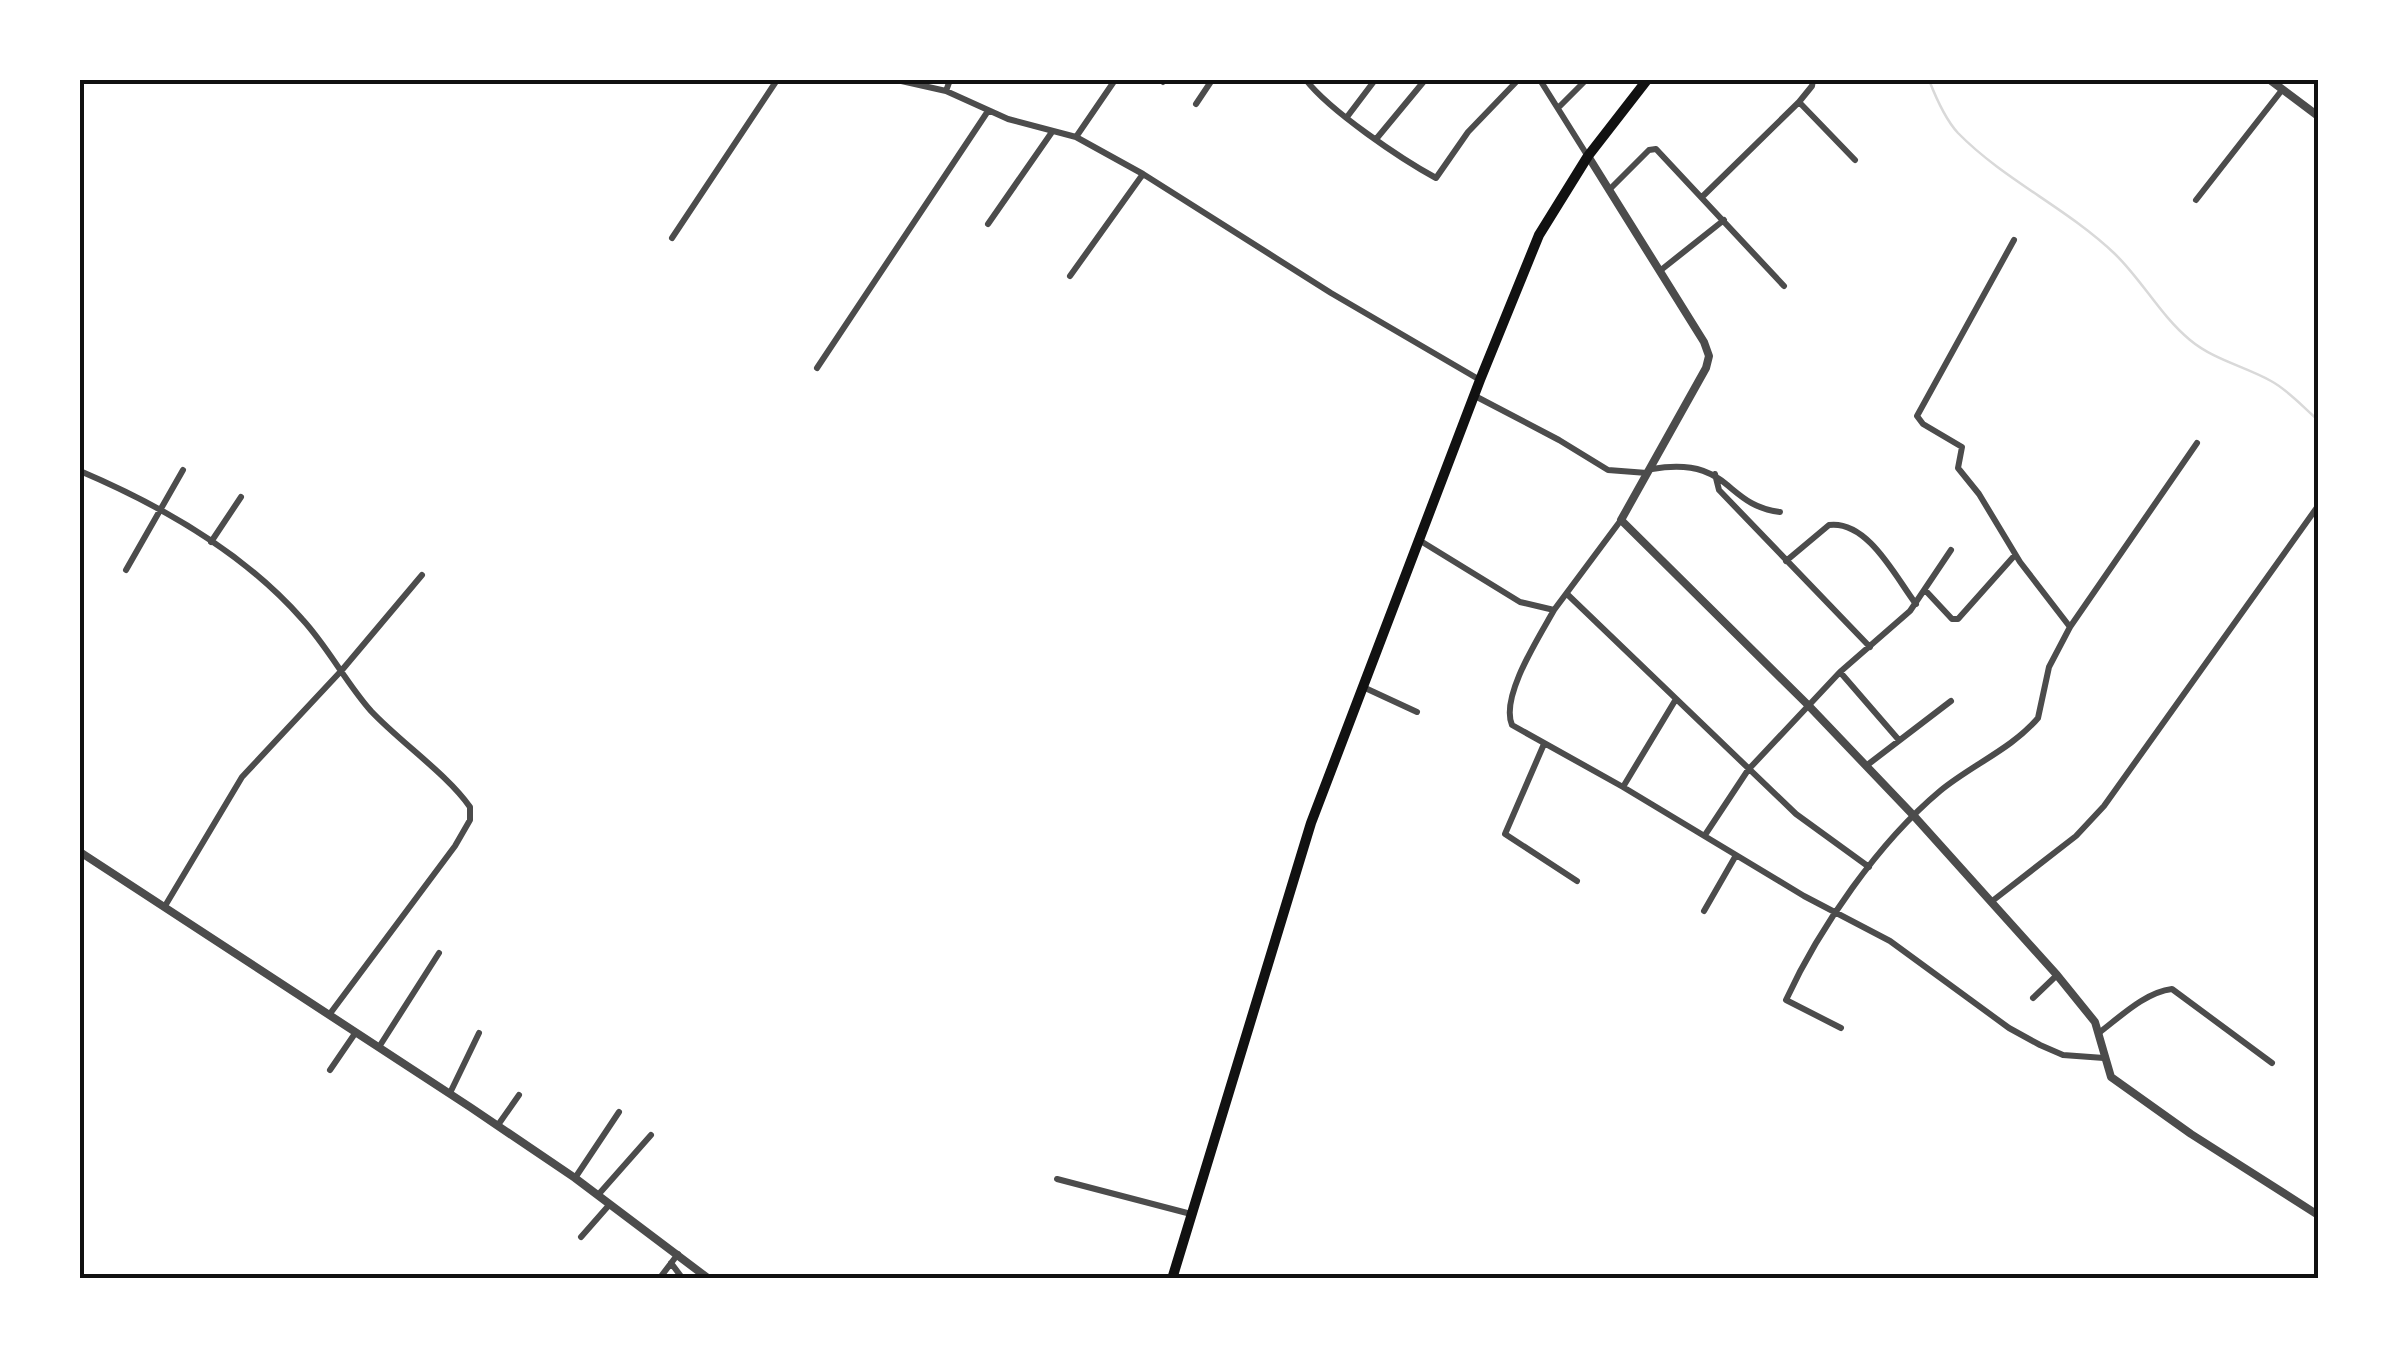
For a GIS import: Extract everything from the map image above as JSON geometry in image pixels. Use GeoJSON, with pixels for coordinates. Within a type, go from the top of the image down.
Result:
{"type":"FeatureCollection","features":[{"type":"Feature","properties":{"kind":"highway"},"geometry":{"type":"LineString","coordinates":[[1172,1279],[1311,823],[1480,380],[1539,235],[1588,156],[1646,80]]}},
{"type":"Feature","properties":{"kind":"street"},"geometry":{"type":"LineString","coordinates":[[672,238],[777,80]]}},
{"type":"Feature","properties":{"kind":"street"},"geometry":{"type":"LineString","coordinates":[[897,80],[946,91],[988,110],[1076,137],[1480,380]]}},
{"type":"Feature","properties":{"kind":"street"},"geometry":{"type":"LineString","coordinates":[[946,91],[950,80]]}},
{"type":"Feature","properties":{"kind":"street"},"geometry":{"type":"LineString","coordinates":[[1076,137],[1115,80]]}},
{"type":"Feature","properties":{"kind":"street"},"geometry":{"type":"LineString","coordinates":[[1196,104],[1212,80]]}},
{"type":"Feature","properties":{"kind":"street"},"geometry":{"type":"LineString","coordinates":[[1306,80],[1317,94],[1434,177],[1438,177],[1468,132],[1518,80]]}},
{"type":"Feature","properties":{"kind":"street"},"geometry":{"type":"LineString","coordinates":[[1348,117],[1375,80]]}},
{"type":"Feature","properties":{"kind":"street"},"geometry":{"type":"LineString","coordinates":[[1377,138],[1425,80]]}},
{"type":"Feature","properties":{"kind":"street"},"geometry":{"type":"LineString","coordinates":[[1540,80],[1661,270],[1704,342],[1708,356],[1706,368],[1622,520],[1554,610],[1525,666],[1510,708],[1511,724],[1704,835],[1735,857],[1890,941],[1998,1020],[2040,1045],[2064,1055],[2104,1058]]}},
{"type":"Feature","properties":{"kind":"street"},"geometry":{"type":"LineString","coordinates":[[1558,108],[1586,80]]}},
{"type":"Feature","properties":{"kind":"street"},"geometry":{"type":"LineString","coordinates":[[1702,197],[1799,102],[1813,80]]}},
{"type":"Feature","properties":{"kind":"street"},"geometry":{"type":"LineString","coordinates":[[2270,80],[2318,116]]}},
{"type":"Feature","properties":{"kind":"street"},"geometry":{"type":"LineString","coordinates":[[2196,200],[2282,90]]}},
{"type":"Feature","properties":{"kind":"street"},"geometry":{"type":"LineString","coordinates":[[1799,102],[1855,160]]}},
{"type":"Feature","properties":{"kind":"street"},"geometry":{"type":"LineString","coordinates":[[816,368],[988,110]]}},
{"type":"Feature","properties":{"kind":"street"},"geometry":{"type":"LineString","coordinates":[[988,224],[1052,132]]}},
{"type":"Feature","properties":{"kind":"street"},"geometry":{"type":"LineString","coordinates":[[1610,190],[1654,148],[1784,286]]}},
{"type":"Feature","properties":{"kind":"street"},"geometry":{"type":"LineString","coordinates":[[1070,276],[1143,174]]}},
{"type":"Feature","properties":{"kind":"street"},"geometry":{"type":"LineString","coordinates":[[1661,270],[1724,220]]}},
{"type":"Feature","properties":{"kind":"street"},"geometry":{"type":"LineString","coordinates":[[2014,240],[1917,416],[1923,424],[1962,447],[1958,468],[1980,494],[2015,555],[2070,628]]}},
{"type":"Feature","properties":{"kind":"street"},"geometry":{"type":"LineString","coordinates":[[1474,396],[1559,440],[1600,467],[1614,472],[1650,472],[1677,465],[1695,466],[1755,505],[1780,512]]}},
{"type":"Feature","properties":{"kind":"street"},"geometry":{"type":"LineString","coordinates":[[1841,1028],[1786,1000],[1836,914],[1869,867],[1914,816],[1948,784],[2034,723],[2052,658],[2197,444]]}},
{"type":"Feature","properties":{"kind":"street"},"geometry":{"type":"LineString","coordinates":[[126,570],[183,470]]}},
{"type":"Feature","properties":{"kind":"street"},"geometry":{"type":"LineString","coordinates":[[80,471],[211,542],[278,593],[306,622],[368,708],[466,802],[471,813],[466,830],[329,1015]]}},
{"type":"Feature","properties":{"kind":"street"},"geometry":{"type":"LineString","coordinates":[[1715,478],[1718,490],[1870,646]]}},
{"type":"Feature","properties":{"kind":"street"},"geometry":{"type":"LineString","coordinates":[[211,542],[241,497]]}},
{"type":"Feature","properties":{"kind":"street"},"geometry":{"type":"LineString","coordinates":[[1991,902],[2076,836],[2104,806],[2318,506]]}},
{"type":"Feature","properties":{"kind":"street"},"geometry":{"type":"LineString","coordinates":[[1622,520],[1914,816],[2057,976],[2091,1015],[2100,1032],[2111,1077],[2131,1094],[2318,1214]]}},
{"type":"Feature","properties":{"kind":"street"},"geometry":{"type":"LineString","coordinates":[[1786,561],[1829,525],[1846,526],[1860,533],[1916,604]]}},
{"type":"Feature","properties":{"kind":"street"},"geometry":{"type":"LineString","coordinates":[[1418,540],[1520,602],[1554,610]]}},
{"type":"Feature","properties":{"kind":"street"},"geometry":{"type":"LineString","coordinates":[[1704,835],[1748,770],[1840,672],[1916,604],[1951,550]]}},
{"type":"Feature","properties":{"kind":"street"},"geometry":{"type":"LineString","coordinates":[[1925,590],[1952,619],[1958,619],[2015,555]]}},
{"type":"Feature","properties":{"kind":"street"},"geometry":{"type":"LineString","coordinates":[[165,906],[242,777],[342,670],[422,574]]}},
{"type":"Feature","properties":{"kind":"street"},"geometry":{"type":"LineString","coordinates":[[1567,594],[1796,814],[1869,867]]}},
{"type":"Feature","properties":{"kind":"street"},"geometry":{"type":"LineString","coordinates":[[1840,672],[1898,739]]}},
{"type":"Feature","properties":{"kind":"street"},"geometry":{"type":"LineString","coordinates":[[1362,686],[1416,712]]}},
{"type":"Feature","properties":{"kind":"street"},"geometry":{"type":"LineString","coordinates":[[1623,787],[1676,699]]}},
{"type":"Feature","properties":{"kind":"street"},"geometry":{"type":"LineString","coordinates":[[1866,766],[1951,701]]}},
{"type":"Feature","properties":{"kind":"street"},"geometry":{"type":"LineString","coordinates":[[1544,744],[1505,834],[1577,881]]}},
{"type":"Feature","properties":{"kind":"street"},"geometry":{"type":"LineString","coordinates":[[80,852],[498,1125],[709,1279]]}},
{"type":"Feature","properties":{"kind":"street"},"geometry":{"type":"LineString","coordinates":[[1704,911],[1735,857]]}},
{"type":"Feature","properties":{"kind":"street"},"geometry":{"type":"LineString","coordinates":[[379,1047],[439,953]]}},
{"type":"Feature","properties":{"kind":"street"},"geometry":{"type":"LineString","coordinates":[[2033,998],[2057,976]]}},
{"type":"Feature","properties":{"kind":"street"},"geometry":{"type":"LineString","coordinates":[[2100,1032],[2132,1008],[2172,989],[2272,1063]]}},
{"type":"Feature","properties":{"kind":"street"},"geometry":{"type":"LineString","coordinates":[[330,1070],[356,1032]]}},
{"type":"Feature","properties":{"kind":"street"},"geometry":{"type":"LineString","coordinates":[[450,1093],[479,1033]]}},
{"type":"Feature","properties":{"kind":"street"},"geometry":{"type":"LineString","coordinates":[[498,1125],[519,1095]]}},
{"type":"Feature","properties":{"kind":"street"},"geometry":{"type":"LineString","coordinates":[[575,1178],[619,1112]]}},
{"type":"Feature","properties":{"kind":"street"},"geometry":{"type":"LineString","coordinates":[[598,1195],[651,1135]]}},
{"type":"Feature","properties":{"kind":"street"},"geometry":{"type":"LineString","coordinates":[[1057,1179],[1192,1214]]}},
{"type":"Feature","properties":{"kind":"street"},"geometry":{"type":"LineString","coordinates":[[581,1238],[610,1204]]}},
{"type":"Feature","properties":{"kind":"street"},"geometry":{"type":"LineString","coordinates":[[659,1279],[678,1254]]}},
{"type":"Feature","properties":{"kind":"street"},"geometry":{"type":"LineString","coordinates":[[671,1263],[683,1279]]}},
{"type":"Feature","properties":{"kind":"waterway"},"geometry":{"type":"LineString","coordinates":[[1929,80],[1958,133],[2115,254],[2190,340],[2277,385],[2318,420]]}}]}
